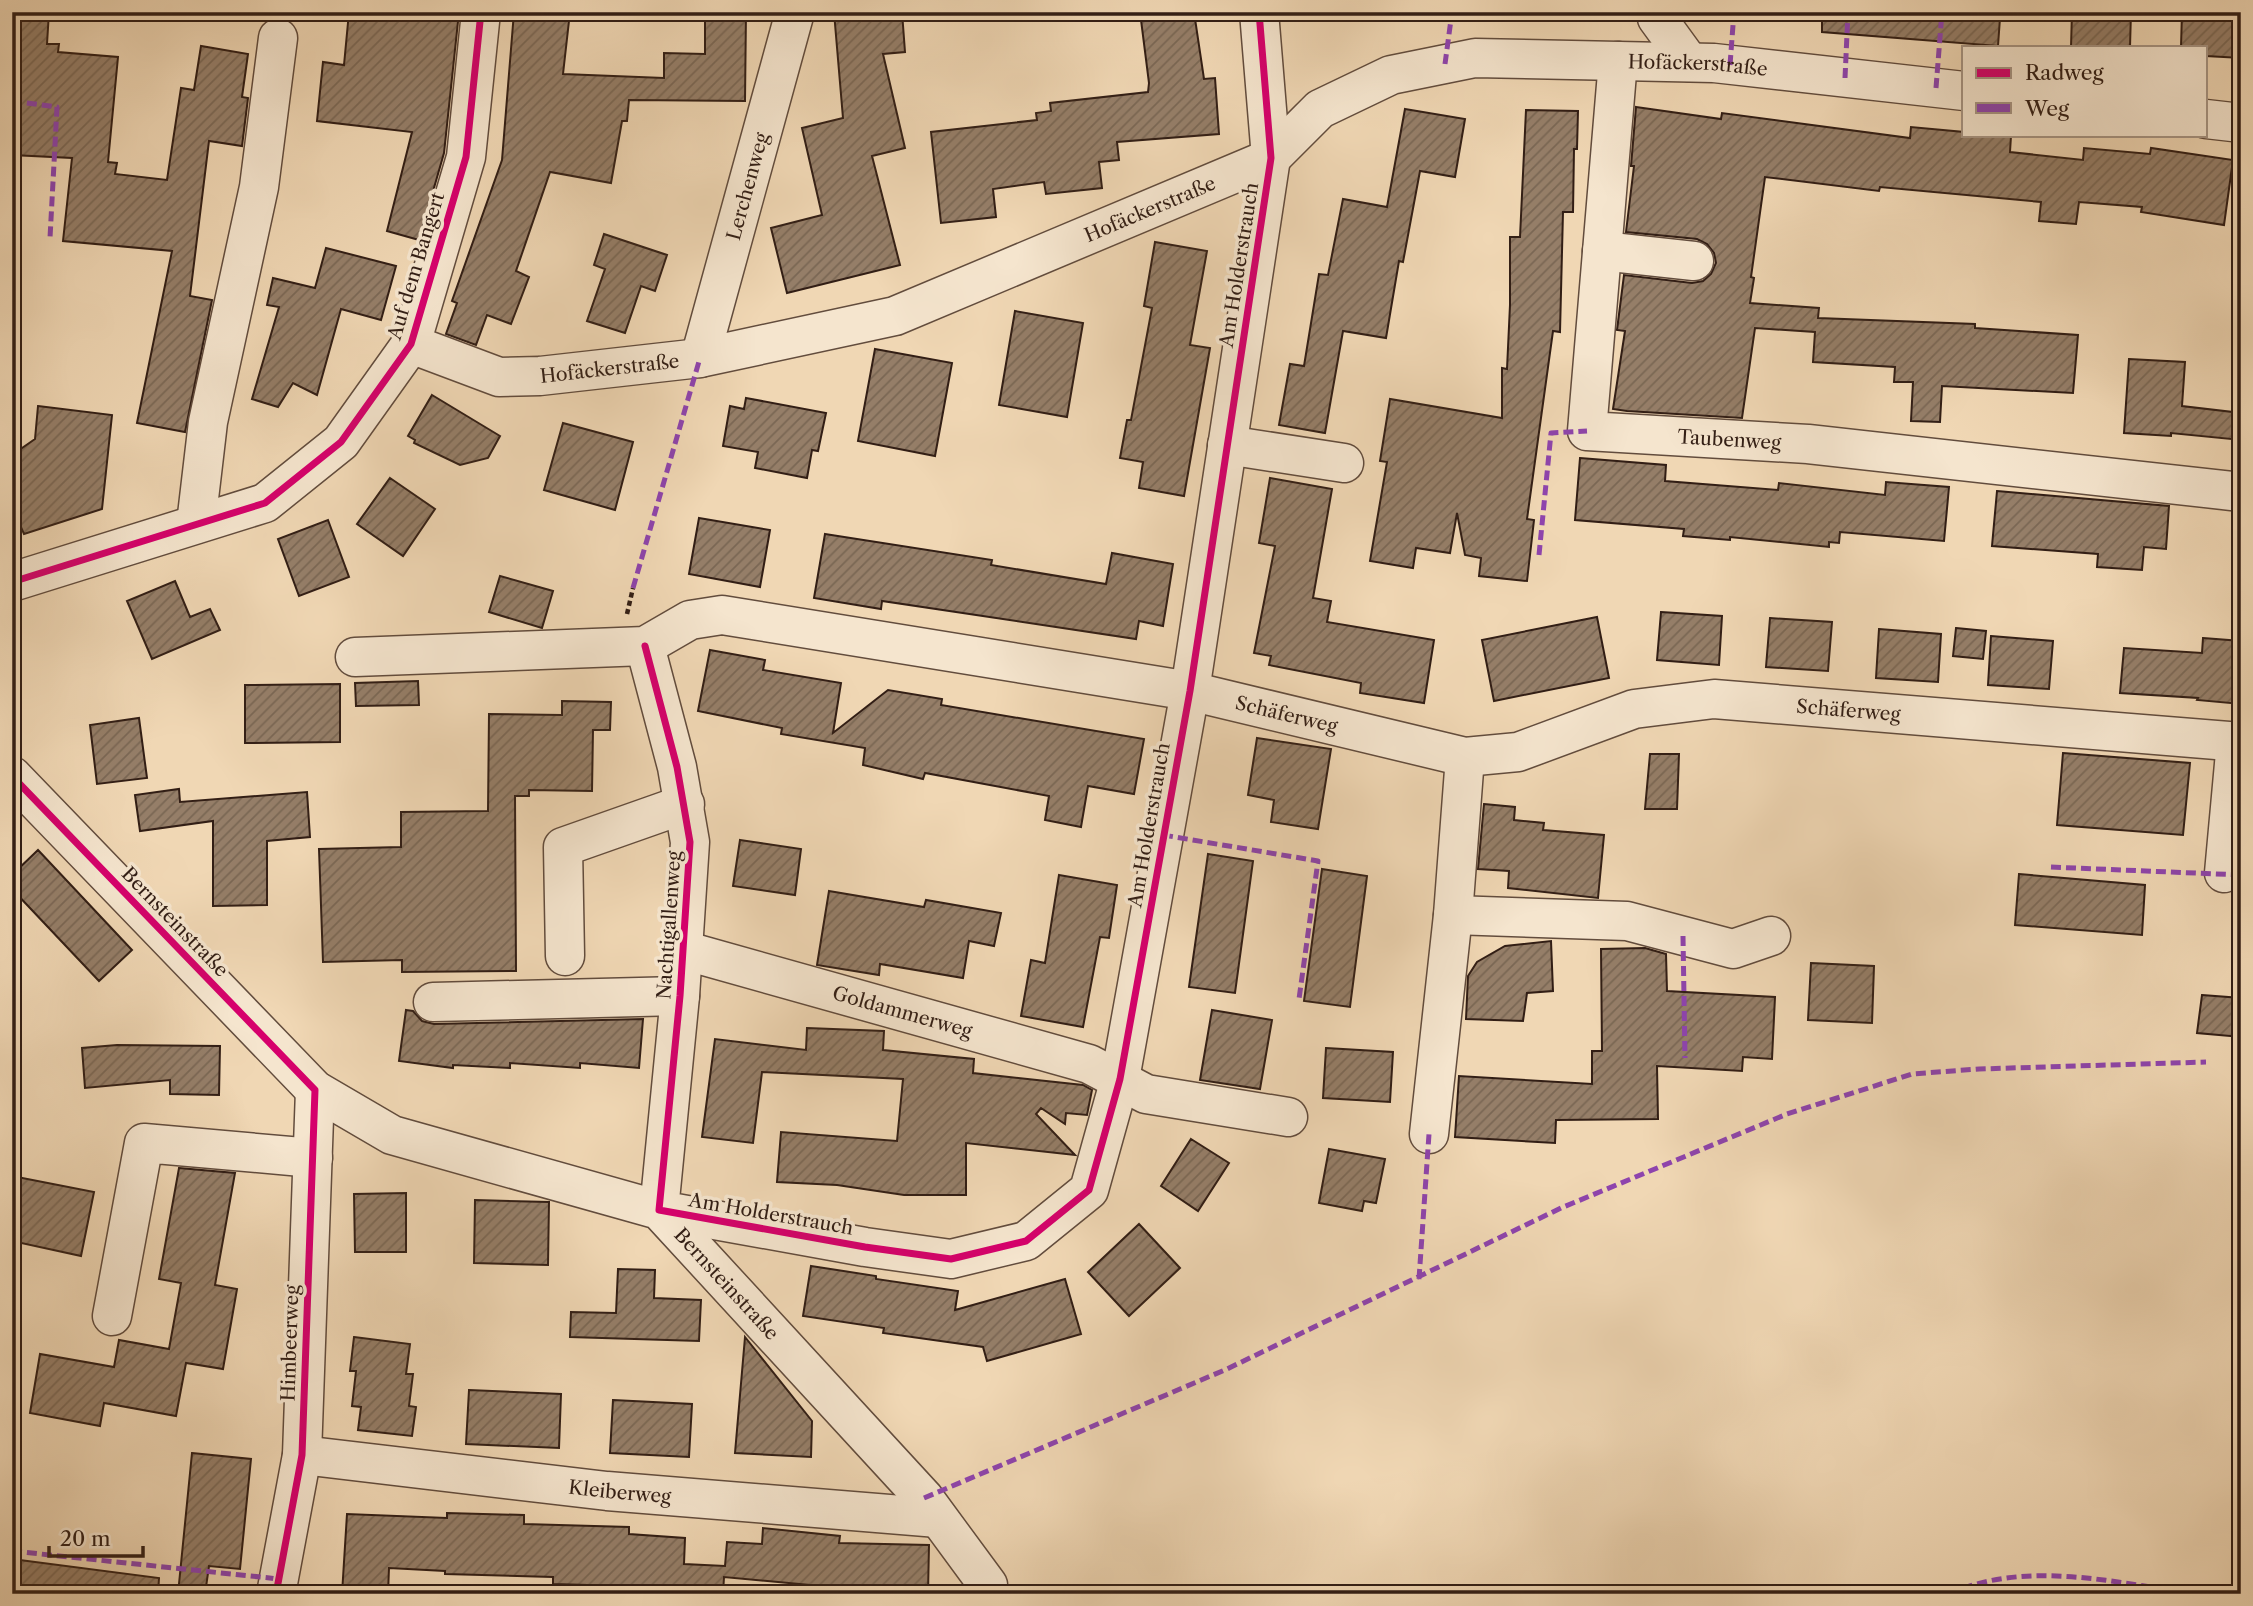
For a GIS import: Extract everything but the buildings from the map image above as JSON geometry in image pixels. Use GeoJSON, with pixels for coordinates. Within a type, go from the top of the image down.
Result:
{"type":"FeatureCollection","features":[{"type":"Feature","properties":{"kind":"street","name":"Auf dem Bangert"},"geometry":{"type":"LineString","coordinates":[[12,582],[265,503],[341,442],[411,344],[466,157],[481,12]]}},
{"type":"Feature","properties":{"kind":"street","name":"Lerchenweg"},"geometry":{"type":"LineString","coordinates":[[700,358],[795,12]]}},
{"type":"Feature","properties":{"kind":"street","name":"Am Holderstrauch"},"geometry":{"type":"LineString","coordinates":[[659,1210],[865,1247],[951,1258],[1026,1241],[1089,1190],[1120,1079],[1190,691],[1271,158],[1259,12]]}},
{"type":"Feature","properties":{"kind":"street"},"geometry":{"type":"LineString","coordinates":[[1658,12],[1657,18],[1689,62]]}},
{"type":"Feature","properties":{"kind":"street"},"geometry":{"type":"LineString","coordinates":[[197,524],[208,422],[259,187],[278,38]]}},
{"type":"Feature","properties":{"kind":"street","name":"Hofäckerstraße"},"geometry":{"type":"LineString","coordinates":[[411,344],[499,377],[579,372],[700,358],[895,316],[1271,158],[1320,109],[1391,75],[1475,58],[1689,62],[1962,92]]}},
{"type":"Feature","properties":{"kind":"street","name":"Taubenweg"},"geometry":{"type":"LineString","coordinates":[[1618,61],[1587,431],[1808,444],[2241,492]]}},
{"type":"Feature","properties":{"kind":"street"},"geometry":{"type":"LineString","coordinates":[[2208,119],[2241,122]]}},
{"type":"Feature","properties":{"kind":"street"},"geometry":{"type":"LineString","coordinates":[[1602,251],[1694,261]]}},
{"type":"Feature","properties":{"kind":"street"},"geometry":{"type":"LineString","coordinates":[[1227,445],[1344,463]]}},
{"type":"Feature","properties":{"kind":"street"},"geometry":{"type":"LineString","coordinates":[[355,657],[645,646],[690,620],[722,615],[1190,691]]}},
{"type":"Feature","properties":{"kind":"street","name":"Nachtigallenweg"},"geometry":{"type":"LineString","coordinates":[[645,646],[685,804],[690,842],[680,996],[659,1210]]}},
{"type":"Feature","properties":{"kind":"street","name":"Schäferweg"},"geometry":{"type":"LineString","coordinates":[[1190,691],[1465,757],[1518,752],[1634,709],[1714,699],[2238,742]]}},
{"type":"Feature","properties":{"kind":"street"},"geometry":{"type":"LineString","coordinates":[[2224,873],[2238,742]]}},
{"type":"Feature","properties":{"kind":"street"},"geometry":{"type":"LineString","coordinates":[[1429,1134],[1453,915],[1465,757]]}},
{"type":"Feature","properties":{"kind":"street","name":"Bernsteinstraße"},"geometry":{"type":"LineString","coordinates":[[12,776],[315,1090],[392,1135],[659,1210],[924,1498],[988,1585]]}},
{"type":"Feature","properties":{"kind":"street"},"geometry":{"type":"LineString","coordinates":[[565,956],[563,847],[685,804]]}},
{"type":"Feature","properties":{"kind":"street"},"geometry":{"type":"LineString","coordinates":[[1453,915],[1627,921],[1733,949],[1771,936]]}},
{"type":"Feature","properties":{"kind":"street","name":"Goldammerweg"},"geometry":{"type":"LineString","coordinates":[[683,950],[1089,1064],[1120,1079]]}},
{"type":"Feature","properties":{"kind":"street"},"geometry":{"type":"LineString","coordinates":[[433,1002],[680,996]]}},
{"type":"Feature","properties":{"kind":"street"},"geometry":{"type":"LineString","coordinates":[[1120,1079],[1146,1094],[1288,1117]]}},
{"type":"Feature","properties":{"kind":"street","name":"Himbeerweg"},"geometry":{"type":"LineString","coordinates":[[276,1594],[302,1455],[315,1090]]}},
{"type":"Feature","properties":{"kind":"street"},"geometry":{"type":"LineString","coordinates":[[113,1317],[144,1143],[313,1158]]}},
{"type":"Feature","properties":{"kind":"street","name":"Kleiberweg"},"geometry":{"type":"LineString","coordinates":[[302,1455],[607,1491],[938,1518]]}},
{"type":"Feature","properties":{"kind":"marked path"},"geometry":{"type":"LineString","coordinates":[[1445,64],[1452,12]]}},
{"type":"Feature","properties":{"kind":"marked path"},"geometry":{"type":"LineString","coordinates":[[1730,65],[1734,12]]}},
{"type":"Feature","properties":{"kind":"marked path"},"geometry":{"type":"LineString","coordinates":[[1845,78],[1848,12]]}},
{"type":"Feature","properties":{"kind":"marked path"},"geometry":{"type":"LineString","coordinates":[[1936,88],[1942,12]]}},
{"type":"Feature","properties":{"kind":"marked path"},"geometry":{"type":"LineString","coordinates":[[12,101],[57,107],[50,238]]}},
{"type":"Feature","properties":{"kind":"marked path"},"geometry":{"type":"LineString","coordinates":[[633,588],[700,358]]}},
{"type":"Feature","properties":{"kind":"marked path"},"geometry":{"type":"LineString","coordinates":[[1539,555],[1551,433],[1587,431]]}},
{"type":"Feature","properties":{"kind":"marked path"},"geometry":{"type":"LineString","coordinates":[[1163,835],[1318,861],[1299,999]]}},
{"type":"Feature","properties":{"kind":"marked path"},"geometry":{"type":"LineString","coordinates":[[2051,867],[2241,875]]}},
{"type":"Feature","properties":{"kind":"marked path"},"geometry":{"type":"LineString","coordinates":[[1683,936],[1685,1058]]}},
{"type":"Feature","properties":{"kind":"marked path"},"geometry":{"type":"LineString","coordinates":[[924,1498],[1227,1369],[1561,1208],[1787,1114],[1912,1074],[1979,1069],[2206,1062]]}},
{"type":"Feature","properties":{"kind":"marked path"},"geometry":{"type":"LineString","coordinates":[[1419,1279],[1429,1134]]}},
{"type":"Feature","properties":{"kind":"marked path"},"geometry":{"type":"LineString","coordinates":[[12,1551],[279,1579]]}},
{"type":"Feature","properties":{"kind":"marked path"},"geometry":{"type":"LineString","coordinates":[[1949,1594],[1978,1584],[2040,1576],[2103,1580],[2196,1594]]}},
{"type":"Feature","properties":{"kind":"marked path"},"geometry":{"type":"LineString","coordinates":[[988,1585],[992,1594]]}},
{"type":"Feature","properties":{"kind":"cycle path"},"geometry":{"type":"LineString","coordinates":[[12,582],[265,503],[341,442],[411,344],[466,157],[481,12]]}},
{"type":"Feature","properties":{"kind":"cycle path"},"geometry":{"type":"LineString","coordinates":[[645,646],[677,767],[690,842],[680,996],[659,1210],[865,1247],[951,1259],[1026,1241],[1089,1190],[1120,1079],[1190,691],[1271,158],[1259,12]]}},
{"type":"Feature","properties":{"kind":"cycle path"},"geometry":{"type":"LineString","coordinates":[[12,776],[315,1090],[302,1455],[276,1594]]}}]}
